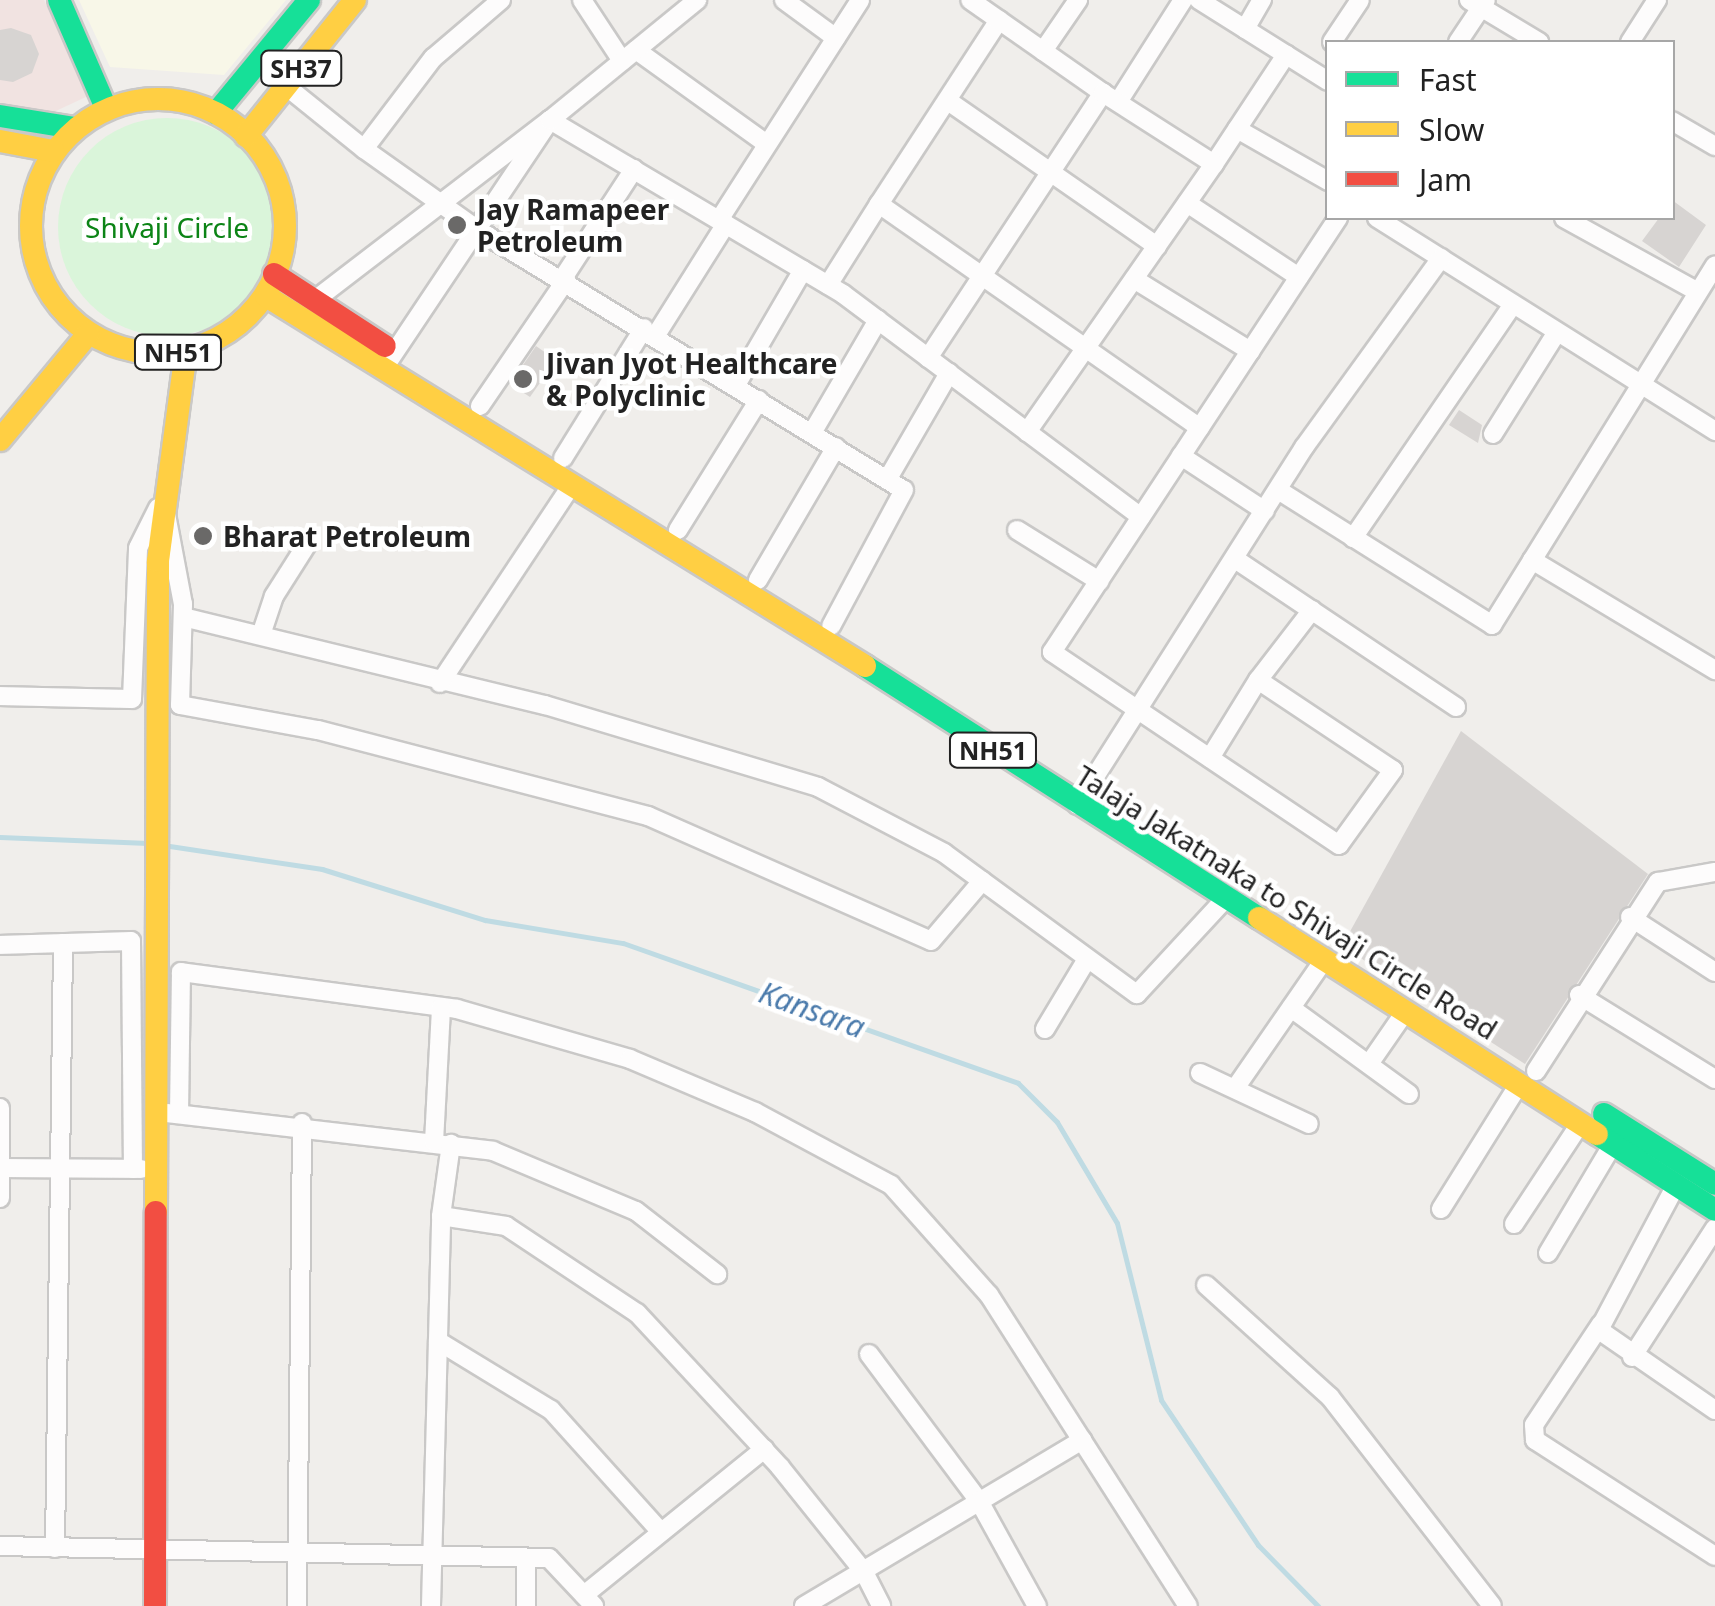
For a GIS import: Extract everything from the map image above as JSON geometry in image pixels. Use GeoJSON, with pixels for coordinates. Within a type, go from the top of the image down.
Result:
{"type":"FeatureCollection","features":[{"type":"Feature","properties":{"kind":"main road"},"geometry":{"type":"LineString","coordinates":[[59,0],[106,108]]}},
{"type":"Feature","properties":{"kind":"main road","name":"SH37"},"geometry":{"type":"LineString","coordinates":[[216,113],[309,0]]}},
{"type":"Feature","properties":{"kind":"main road","name":"SH37"},"geometry":{"type":"LineString","coordinates":[[246,136],[355,0]]}},
{"type":"Feature","properties":{"kind":"main road","name":"NH51"},"geometry":{"type":"LineString","coordinates":[[138,98],[187,100],[216,113],[266,156],[284,202],[284,250],[270,285],[232,332],[186,352],[136,353],[88,334],[52,298],[32,250],[32,199],[53,151],[74,128],[106,108],[138,98]]}},
{"type":"Feature","properties":{"kind":"main road"},"geometry":{"type":"LineString","coordinates":[[0,116],[74,128]]}},
{"type":"Feature","properties":{"kind":"main road"},"geometry":{"type":"LineString","coordinates":[[0,141],[53,151]]}},
{"type":"Feature","properties":{"kind":"main road","name":"Talaja Jakatnaka to Shivaji Circle Road"},"geometry":{"type":"LineString","coordinates":[[270,285],[315,300],[389,360],[480,406],[831,626],[1226,898],[1405,1012],[1715,1184]]}},
{"type":"Feature","properties":{"kind":"main road","name":"Talaja Jakatnaka to Shivaji Circle Road"},"geometry":{"type":"LineString","coordinates":[[270,285],[572,484],[1528,1078],[1580,1124],[1715,1210]]}},
{"type":"Feature","properties":{"kind":"main road"},"geometry":{"type":"LineString","coordinates":[[0,440],[88,334]]}},
{"type":"Feature","properties":{"kind":"main road"},"geometry":{"type":"LineString","coordinates":[[154,1606],[156,1551],[145,1169],[168,1113],[155,1084],[158,561],[161,499],[186,352]]}},
{"type":"Feature","properties":{"kind":"street"},"geometry":{"type":"LineString","coordinates":[[364,149],[432,58],[501,0]]}},
{"type":"Feature","properties":{"kind":"street"},"geometry":{"type":"LineString","coordinates":[[582,0],[629,56],[767,144]]}},
{"type":"Feature","properties":{"kind":"street"},"geometry":{"type":"LineString","coordinates":[[315,300],[550,120],[697,0]]}},
{"type":"Feature","properties":{"kind":"street"},"geometry":{"type":"LineString","coordinates":[[784,0],[836,38]]}},
{"type":"Feature","properties":{"kind":"street"},"geometry":{"type":"LineString","coordinates":[[562,458],[722,222],[860,0]]}},
{"type":"Feature","properties":{"kind":"street"},"geometry":{"type":"LineString","coordinates":[[970,0],[1214,164]]}},
{"type":"Feature","properties":{"kind":"street"},"geometry":{"type":"LineString","coordinates":[[1042,50],[1078,0]]}},
{"type":"Feature","properties":{"kind":"street"},"geometry":{"type":"LineString","coordinates":[[928,358],[1050,172],[1183,0]]}},
{"type":"Feature","properties":{"kind":"street"},"geometry":{"type":"LineString","coordinates":[[1200,0],[1320,76]]}},
{"type":"Feature","properties":{"kind":"street"},"geometry":{"type":"LineString","coordinates":[[1245,29],[1262,0]]}},
{"type":"Feature","properties":{"kind":"street"},"geometry":{"type":"LineString","coordinates":[[1333,40],[1360,0]]}},
{"type":"Feature","properties":{"kind":"street"},"geometry":{"type":"LineString","coordinates":[[1631,40],[1657,0]]}},
{"type":"Feature","properties":{"kind":"street"},"geometry":{"type":"LineString","coordinates":[[1459,40],[1479,3],[1536,40]]}},
{"type":"Feature","properties":{"kind":"street"},"geometry":{"type":"LineString","coordinates":[[828,285],[879,204],[951,104],[999,20]]}},
{"type":"Feature","properties":{"kind":"street"},"geometry":{"type":"LineString","coordinates":[[1027,432],[1286,54]]}},
{"type":"Feature","properties":{"kind":"street"},"geometry":{"type":"LineString","coordinates":[[287,86],[364,149],[481,232],[650,331],[904,490],[831,626]]}},
{"type":"Feature","properties":{"kind":"street"},"geometry":{"type":"LineString","coordinates":[[951,104],[1158,246]]}},
{"type":"Feature","properties":{"kind":"street"},"geometry":{"type":"LineString","coordinates":[[550,120],[828,285],[1140,518]]}},
{"type":"Feature","properties":{"kind":"street"},"geometry":{"type":"LineString","coordinates":[[389,360],[481,232],[550,120]]}},
{"type":"Feature","properties":{"kind":"street"},"geometry":{"type":"LineString","coordinates":[[1675,123],[1715,146]]}},
{"type":"Feature","properties":{"kind":"street"},"geometry":{"type":"LineString","coordinates":[[1237,129],[1325,178]]}},
{"type":"Feature","properties":{"kind":"street"},"geometry":{"type":"LineString","coordinates":[[480,406],[634,170]]}},
{"type":"Feature","properties":{"kind":"street"},"geometry":{"type":"LineString","coordinates":[[1187,203],[1299,276]]}},
{"type":"Feature","properties":{"kind":"street"},"geometry":{"type":"LineString","coordinates":[[879,204],[1083,352],[1200,428]]}},
{"type":"Feature","properties":{"kind":"street"},"geometry":{"type":"LineString","coordinates":[[1258,680],[1393,770],[1339,844],[1052,652],[1337,220]]}},
{"type":"Feature","properties":{"kind":"street"},"geometry":{"type":"LineString","coordinates":[[1379,220],[1715,432]]}},
{"type":"Feature","properties":{"kind":"street"},"geometry":{"type":"LineString","coordinates":[[1568,220],[1698,292]]}},
{"type":"Feature","properties":{"kind":"street"},"geometry":{"type":"LineString","coordinates":[[1081,799],[1141,711],[1278,490],[1441,258]]}},
{"type":"Feature","properties":{"kind":"street"},"geometry":{"type":"LineString","coordinates":[[1278,490],[1492,624],[1715,264]]}},
{"type":"Feature","properties":{"kind":"street"},"geometry":{"type":"LineString","coordinates":[[736,385],[803,270]]}},
{"type":"Feature","properties":{"kind":"street"},"geometry":{"type":"LineString","coordinates":[[1134,279],[1250,351]]}},
{"type":"Feature","properties":{"kind":"street"},"geometry":{"type":"LineString","coordinates":[[1353,538],[1513,304]]}},
{"type":"Feature","properties":{"kind":"street"},"geometry":{"type":"LineString","coordinates":[[812,433],[878,320]]}},
{"type":"Feature","properties":{"kind":"street"},"geometry":{"type":"LineString","coordinates":[[1493,434],[1557,332]]}},
{"type":"Feature","properties":{"kind":"street"},"geometry":{"type":"LineString","coordinates":[[888,480],[949,373]]}},
{"type":"Feature","properties":{"kind":"street"},"geometry":{"type":"LineString","coordinates":[[678,530],[759,400]]}},
{"type":"Feature","properties":{"kind":"street"},"geometry":{"type":"LineString","coordinates":[[758,580],[836,448]]}},
{"type":"Feature","properties":{"kind":"street"},"geometry":{"type":"LineString","coordinates":[[1182,456],[1265,511]]}},
{"type":"Feature","properties":{"kind":"street"},"geometry":{"type":"LineString","coordinates":[[440,683],[572,484]]}},
{"type":"Feature","properties":{"kind":"street"},"geometry":{"type":"LineString","coordinates":[[161,499],[183,617],[180,705],[318,730],[648,816],[931,941],[982,881]]}},
{"type":"Feature","properties":{"kind":"street"},"geometry":{"type":"LineString","coordinates":[[0,696],[132,699],[138,548],[161,499]]}},
{"type":"Feature","properties":{"kind":"street"},"geometry":{"type":"LineString","coordinates":[[1018,530],[1099,581]]}},
{"type":"Feature","properties":{"kind":"street"},"geometry":{"type":"LineString","coordinates":[[261,634],[274,596],[308,544]]}},
{"type":"Feature","properties":{"kind":"street"},"geometry":{"type":"LineString","coordinates":[[1236,558],[1456,706]]}},
{"type":"Feature","properties":{"kind":"street"},"geometry":{"type":"LineString","coordinates":[[1532,560],[1715,670]]}},
{"type":"Feature","properties":{"kind":"street"},"geometry":{"type":"LineString","coordinates":[[1210,758],[1258,680],[1312,610]]}},
{"type":"Feature","properties":{"kind":"street"},"geometry":{"type":"LineString","coordinates":[[183,617],[629,728],[818,787],[982,881],[1137,994],[1226,898]]}},
{"type":"Feature","properties":{"kind":"street"},"geometry":{"type":"LineString","coordinates":[[1442,1209],[1630,916],[1663,878],[1715,872]]}},
{"type":"Feature","properties":{"kind":"street"},"geometry":{"type":"LineString","coordinates":[[1630,916],[1715,972]]}},
{"type":"Feature","properties":{"kind":"street"},"geometry":{"type":"LineString","coordinates":[[0,945],[131,941],[145,1169],[1,1168]]}},
{"type":"Feature","properties":{"kind":"street"},"geometry":{"type":"LineString","coordinates":[[55,1548],[63,944]]}},
{"type":"Feature","properties":{"kind":"street"},"geometry":{"type":"LineString","coordinates":[[1045,1029],[1087,959]]}},
{"type":"Feature","properties":{"kind":"street"},"geometry":{"type":"LineString","coordinates":[[1236,1087],[1324,960]]}},
{"type":"Feature","properties":{"kind":"street"},"geometry":{"type":"LineString","coordinates":[[716,1274],[636,1210],[493,1150],[302,1123],[168,1113],[181,972],[441,1007],[630,1058],[755,1112],[891,1184],[989,1296],[1188,1606]]}},
{"type":"Feature","properties":{"kind":"street"},"geometry":{"type":"LineString","coordinates":[[1579,996],[1715,1079]]}},
{"type":"Feature","properties":{"kind":"street"},"geometry":{"type":"LineString","coordinates":[[432,1606],[443,1143],[441,1007]]}},
{"type":"Feature","properties":{"kind":"street"},"geometry":{"type":"LineString","coordinates":[[1290,1008],[1410,1094]]}},
{"type":"Feature","properties":{"kind":"street"},"geometry":{"type":"LineString","coordinates":[[1368,1064],[1405,1012]]}},
{"type":"Feature","properties":{"kind":"street"},"geometry":{"type":"LineString","coordinates":[[1200,1073],[1309,1124]]}},
{"type":"Feature","properties":{"kind":"street"},"geometry":{"type":"LineString","coordinates":[[0,1108],[0,1198]]}},
{"type":"Feature","properties":{"kind":"street"},"geometry":{"type":"LineString","coordinates":[[296,1606],[302,1123]]}},
{"type":"Feature","properties":{"kind":"street"},"geometry":{"type":"LineString","coordinates":[[1514,1224],[1580,1124]]}},
{"type":"Feature","properties":{"kind":"street"},"geometry":{"type":"LineString","coordinates":[[1548,1254],[1612,1144]]}},
{"type":"Feature","properties":{"kind":"street"},"geometry":{"type":"LineString","coordinates":[[1676,1185],[1600,1324],[1534,1425],[1535,1440],[1715,1556]]}},
{"type":"Feature","properties":{"kind":"street"},"geometry":{"type":"LineString","coordinates":[[440,1216],[506,1226],[637,1312],[764,1449],[864,1572],[881,1606]]}},
{"type":"Feature","properties":{"kind":"street"},"geometry":{"type":"LineString","coordinates":[[1632,1357],[1715,1228]]}},
{"type":"Feature","properties":{"kind":"street"},"geometry":{"type":"LineString","coordinates":[[1206,1285],[1330,1397],[1492,1606]]}},
{"type":"Feature","properties":{"kind":"street"},"geometry":{"type":"LineString","coordinates":[[1600,1324],[1604,1338],[1715,1410]]}},
{"type":"Feature","properties":{"kind":"street"},"geometry":{"type":"LineString","coordinates":[[438,1342],[550,1410],[661,1532]]}},
{"type":"Feature","properties":{"kind":"street"},"geometry":{"type":"LineString","coordinates":[[870,1354],[979,1501],[1037,1606]]}},
{"type":"Feature","properties":{"kind":"street"},"geometry":{"type":"LineString","coordinates":[[804,1606],[1082,1440]]}},
{"type":"Feature","properties":{"kind":"street"},"geometry":{"type":"LineString","coordinates":[[0,1546],[549,1558],[589,1600],[661,1532],[764,1449]]}},
{"type":"Feature","properties":{"kind":"street"},"geometry":{"type":"LineString","coordinates":[[526,1558],[526,1606]]}},
{"type":"Feature","properties":{"kind":"shaded area"},"geometry":{"type":"Polygon","coordinates":[[[0,0],[44,0],[88,96],[43,117],[0,109],[0,0]]]}},
{"type":"Feature","properties":{"kind":"shaded area"},"geometry":{"type":"Polygon","coordinates":[[[79,0],[286,0],[224,75],[110,67],[79,0]]]}},
{"type":"Feature","properties":{"kind":"green space","name":"Shivaji Circle"},"geometry":{"type":"Polygon","coordinates":[[[167,118],[209,126],[244,150],[268,185],[276,227],[268,269],[244,304],[209,328],[167,336],[125,328],[90,304],[66,269],[58,227],[66,185],[90,150],[125,126],[167,118]]]}},
{"type":"Feature","properties":{"kind":"building"},"geometry":{"type":"Polygon","coordinates":[[[11,28],[31,35],[39,54],[32,73],[13,82],[0,80],[0,30],[11,28]]]}},
{"type":"Feature","properties":{"kind":"building"},"geometry":{"type":"Polygon","coordinates":[[[1675,202],[1706,225],[1679,267],[1642,241],[1658,220],[1675,220],[1675,202]]]}},
{"type":"Feature","properties":{"kind":"building"},"geometry":{"type":"Polygon","coordinates":[[[536,346],[556,360],[530,397],[510,384],[536,346]]]}},
{"type":"Feature","properties":{"kind":"building"},"geometry":{"type":"Polygon","coordinates":[[[1459,410],[1482,425],[1478,443],[1449,425],[1459,410]]]}},
{"type":"Feature","properties":{"kind":"building"},"geometry":{"type":"Polygon","coordinates":[[[1461,731],[1648,874],[1525,1064],[1342,946],[1461,731]]]}},
{"type":"Feature","properties":{"kind":"waterway","name":"Kansara"},"geometry":{"type":"LineString","coordinates":[[0,837],[148,843]]}},
{"type":"Feature","properties":{"kind":"waterway","name":"Kansara"},"geometry":{"type":"LineString","coordinates":[[163,845],[322,869],[485,920],[623,943],[1018,1083],[1057,1122],[1117,1223],[1161,1400],[1258,1545],[1318,1606]]}},
{"type":"Feature","properties":{"kind":"traffic: fast"},"geometry":{"type":"LineString","coordinates":[[59,0],[106,108]]}},
{"type":"Feature","properties":{"kind":"traffic: fast"},"geometry":{"type":"LineString","coordinates":[[216,113],[309,0]]}},
{"type":"Feature","properties":{"kind":"traffic: fast"},"geometry":{"type":"LineString","coordinates":[[0,116],[75,128]]}},
{"type":"Feature","properties":{"kind":"traffic: fast"},"geometry":{"type":"LineString","coordinates":[[865,666],[1259,918]]}},
{"type":"Feature","properties":{"kind":"traffic: fast"},"geometry":{"type":"LineString","coordinates":[[1604,1114],[1715,1184]]}},
{"type":"Feature","properties":{"kind":"traffic: fast"},"geometry":{"type":"LineString","coordinates":[[1597,1134],[1715,1210]]}},
{"type":"Feature","properties":{"kind":"traffic: slow"},"geometry":{"type":"LineString","coordinates":[[246,136],[355,0]]}},
{"type":"Feature","properties":{"kind":"traffic: slow"},"geometry":{"type":"LineString","coordinates":[[158,99],[183,101],[207,109],[248,136],[275,177],[283,201],[285,226],[283,251],[275,275],[248,316],[207,343],[183,351],[158,353],[133,351],[109,343],[68,316],[41,275],[33,251],[31,226],[33,201],[41,177],[68,136],[109,109],[133,101],[158,99]]}},
{"type":"Feature","properties":{"kind":"traffic: slow"},"geometry":{"type":"LineString","coordinates":[[0,141],[53,151]]}},
{"type":"Feature","properties":{"kind":"traffic: slow"},"geometry":{"type":"LineString","coordinates":[[266,296],[865,666]]}},
{"type":"Feature","properties":{"kind":"traffic: slow"},"geometry":{"type":"LineString","coordinates":[[0,440],[88,334]]}},
{"type":"Feature","properties":{"kind":"traffic: slow"},"geometry":{"type":"LineString","coordinates":[[156,1212],[158,561],[186,352]]}},
{"type":"Feature","properties":{"kind":"traffic: slow"},"geometry":{"type":"LineString","coordinates":[[1259,918],[1597,1134]]}},
{"type":"Feature","properties":{"kind":"traffic: jam"},"geometry":{"type":"LineString","coordinates":[[274,274],[385,346]]}},
{"type":"Feature","properties":{"kind":"traffic: jam"},"geometry":{"type":"LineString","coordinates":[[155,1606],[156,1212]]}},
{"type":"Feature","properties":{"kind":"place","name":"Jay Ramapeer Petroleum"},"geometry":{"type":"Point","coordinates":[457,225]}},
{"type":"Feature","properties":{"kind":"place","name":"Jivan Jyot Healthcare & Polyclinic"},"geometry":{"type":"Point","coordinates":[523,379]}},
{"type":"Feature","properties":{"kind":"place","name":"Bharat Petroleum"},"geometry":{"type":"Point","coordinates":[203,536]}}]}
